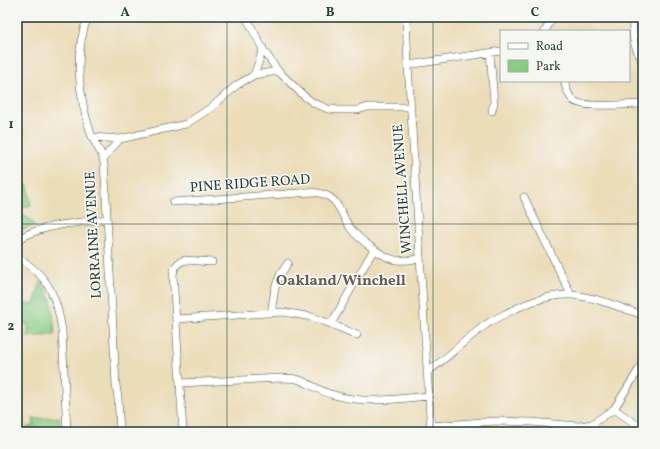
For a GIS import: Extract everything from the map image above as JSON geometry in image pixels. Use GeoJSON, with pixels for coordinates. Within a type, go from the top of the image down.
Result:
{"type":"FeatureCollection","features":[{"type":"Feature","properties":{"kind":"street","name":"LORRAINE AVENUE"},"geometry":{"type":"LineString","coordinates":[[88,17],[83,28],[81,38],[79,64],[81,97],[92,137],[103,159],[120,432]]}},
{"type":"Feature","properties":{"kind":"street"},"geometry":{"type":"LineString","coordinates":[[246,17],[262,48],[278,72],[304,96],[314,103],[328,109],[348,110],[358,110],[368,107],[411,107]]}},
{"type":"Feature","properties":{"kind":"street","name":"WINCHELL AVENUE"},"geometry":{"type":"LineString","coordinates":[[406,17],[431,429]]}},
{"type":"Feature","properties":{"kind":"street"},"geometry":{"type":"LineString","coordinates":[[546,30],[553,17]]}},
{"type":"Feature","properties":{"kind":"street"},"geometry":{"type":"LineString","coordinates":[[632,17],[634,42],[643,63]]}},
{"type":"Feature","properties":{"kind":"street"},"geometry":{"type":"LineString","coordinates":[[254,75],[262,48]]}},
{"type":"Feature","properties":{"kind":"street"},"geometry":{"type":"LineString","coordinates":[[408,64],[500,51]]}},
{"type":"Feature","properties":{"kind":"street"},"geometry":{"type":"LineString","coordinates":[[490,53],[494,102],[492,111]]}},
{"type":"Feature","properties":{"kind":"street"},"geometry":{"type":"LineString","coordinates":[[92,137],[120,138],[186,124],[212,107],[238,85],[254,75],[278,72]]}},
{"type":"Feature","properties":{"kind":"street"},"geometry":{"type":"LineString","coordinates":[[564,82],[569,95],[576,103],[596,105],[643,104]]}},
{"type":"Feature","properties":{"kind":"street"},"geometry":{"type":"LineString","coordinates":[[103,159],[120,138]]}},
{"type":"Feature","properties":{"kind":"street","name":"PINE RIDGE ROAD"},"geometry":{"type":"LineString","coordinates":[[173,202],[313,192],[320,193],[326,195],[335,202],[351,229],[374,250],[390,259],[395,260],[420,259]]}},
{"type":"Feature","properties":{"kind":"street"},"geometry":{"type":"LineString","coordinates":[[524,196],[571,295]]}},
{"type":"Feature","properties":{"kind":"street"},"geometry":{"type":"LineString","coordinates":[[17,240],[29,234],[49,228],[107,219]]}},
{"type":"Feature","properties":{"kind":"street"},"geometry":{"type":"LineString","coordinates":[[331,324],[374,250]]}},
{"type":"Feature","properties":{"kind":"street"},"geometry":{"type":"LineString","coordinates":[[17,256],[39,274],[54,298],[57,308],[62,331],[67,432]]}},
{"type":"Feature","properties":{"kind":"street"},"geometry":{"type":"LineString","coordinates":[[183,432],[173,275],[176,265],[181,261],[212,262]]}},
{"type":"Feature","properties":{"kind":"street"},"geometry":{"type":"LineString","coordinates":[[271,313],[275,288],[280,275],[288,263]]}},
{"type":"Feature","properties":{"kind":"street"},"geometry":{"type":"LineString","coordinates":[[427,372],[439,364],[463,342],[487,324],[523,305],[548,297],[571,295],[592,299],[643,315]]}},
{"type":"Feature","properties":{"kind":"street"},"geometry":{"type":"LineString","coordinates":[[176,319],[291,313],[312,317],[357,335]]}},
{"type":"Feature","properties":{"kind":"street"},"geometry":{"type":"LineString","coordinates":[[431,429],[496,421],[579,426],[592,424],[614,409],[643,363]]}},
{"type":"Feature","properties":{"kind":"street"},"geometry":{"type":"LineString","coordinates":[[180,383],[292,378],[300,380],[334,396],[353,399],[392,399],[429,396]]}},
{"type":"Feature","properties":{"kind":"street"},"geometry":{"type":"LineString","coordinates":[[614,409],[643,429]]}},
{"type":"Feature","properties":{"kind":"green space"},"geometry":{"type":"Polygon","coordinates":[[[28,185],[31,205],[18,209],[35,225],[17,232],[17,186],[28,185]]]}},
{"type":"Feature","properties":{"kind":"green space"},"geometry":{"type":"Polygon","coordinates":[[[41,281],[52,304],[55,335],[28,337],[28,324],[17,323],[17,304],[34,304],[41,281]]]}},
{"type":"Feature","properties":{"kind":"green space"},"geometry":{"type":"Polygon","coordinates":[[[59,417],[61,432],[17,432],[34,425],[33,419],[59,417]]]}},
{"type":"Feature","properties":{"kind":"district","name":"Oakland/Winchell"},"geometry":{"type":"Point","coordinates":[341,281]}}]}
